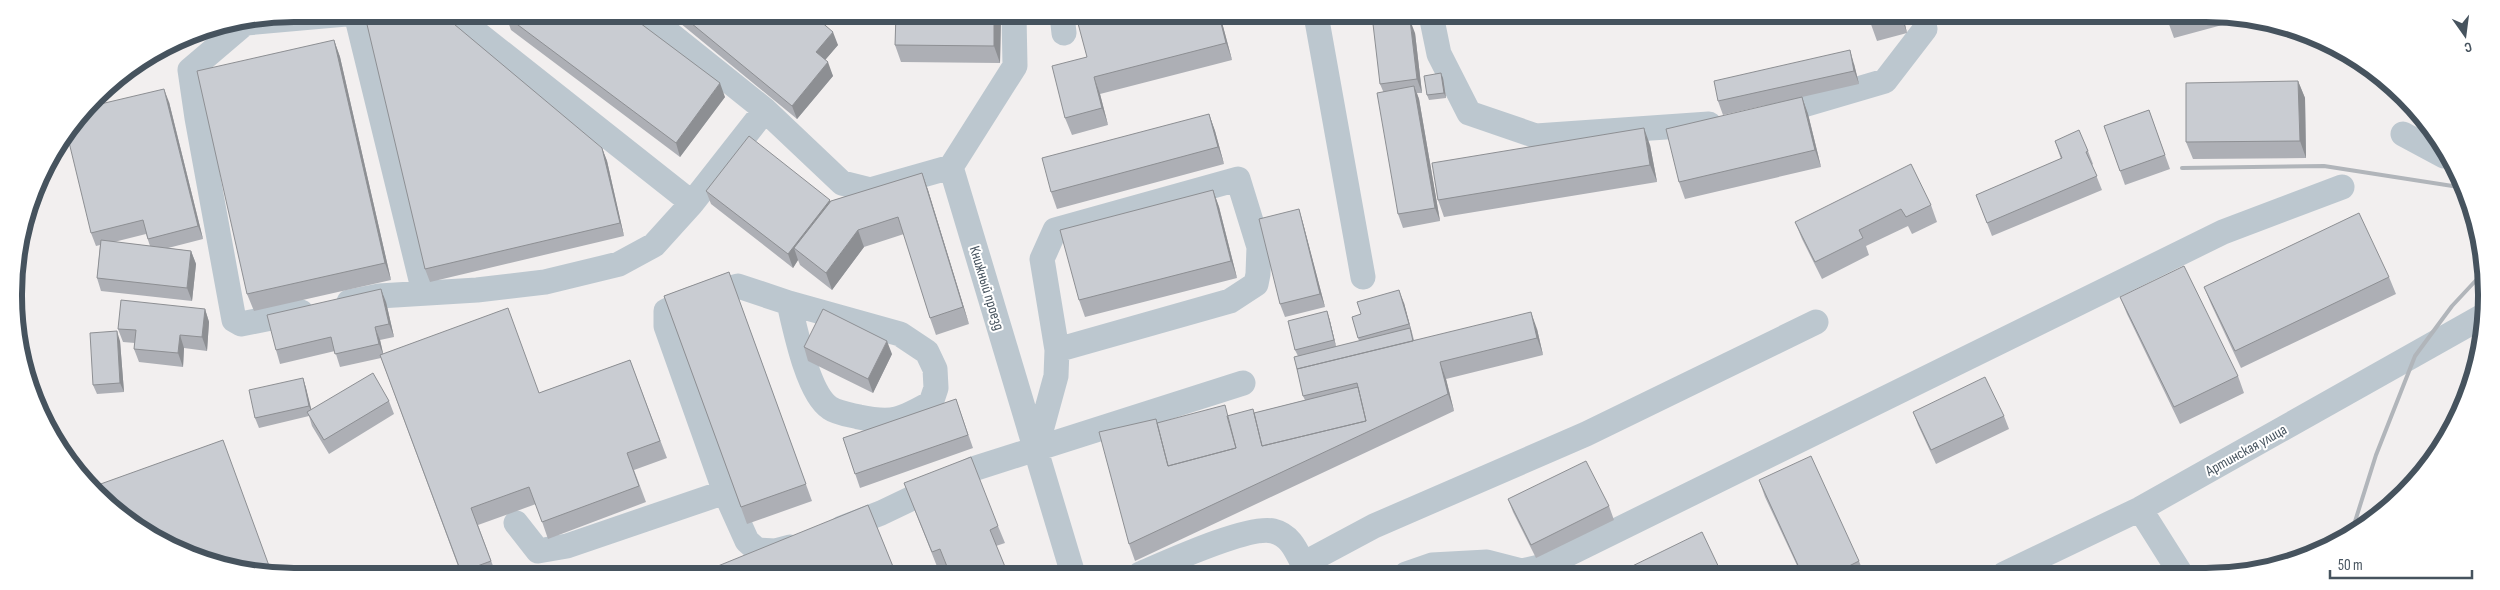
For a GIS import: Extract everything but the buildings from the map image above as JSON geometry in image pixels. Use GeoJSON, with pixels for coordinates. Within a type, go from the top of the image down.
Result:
{"type":"FeatureCollection","features":[{"type":"Feature","properties":{"kind":"street"},"geometry":{"type":"LineString","coordinates":[[358,22],[424,292]]}},
{"type":"Feature","properties":{"kind":"street"},"geometry":{"type":"LineString","coordinates":[[463,22],[692,203]]}},
{"type":"Feature","properties":{"kind":"street"},"geometry":{"type":"LineString","coordinates":[[655,22],[765,110],[842,182],[870,190],[950,167],[1015,66],[1014,22]]}},
{"type":"Feature","properties":{"kind":"street"},"geometry":{"type":"LineString","coordinates":[[1317,22],[1363,277]]}},
{"type":"Feature","properties":{"kind":"street"},"geometry":{"type":"LineString","coordinates":[[1433,22],[1439,54],[1469,113],[1536,136],[1717,124],[1785,112],[1885,81],[1926,29]]}},
{"type":"Feature","properties":{"kind":"street"},"geometry":{"type":"LineString","coordinates":[[240,29],[190,70],[234,320],[241,324],[379,296],[477,290],[545,282],[619,264],[654,245],[692,203],[765,110]]}},
{"type":"Feature","properties":{"kind":"street"},"geometry":{"type":"LineString","coordinates":[[2403,134],[2437,152]]}},
{"type":"Feature","properties":{"kind":"street","name":"Книжный проезд"},"geometry":{"type":"LineString","coordinates":[[950,167],[1071,568]]}},
{"type":"Feature","properties":{"kind":"street"},"geometry":{"type":"LineString","coordinates":[[1036,448],[1056,376],[1057,350],[1042,259],[1056,230],[1238,179],[1259,247],[1256,284],[1230,301],[1057,350]]}},
{"type":"Feature","properties":{"kind":"street"},"geometry":{"type":"LineString","coordinates":[[1535,568],[1544,566],[2224,232],[2342,187]]}},
{"type":"Feature","properties":{"kind":"street"},"geometry":{"type":"LineString","coordinates":[[788,303],[800,352],[814,387],[818,395],[830,408],[883,422],[895,420],[931,403],[936,388],[935,369],[926,352],[900,334],[788,303],[738,286],[691,299],[666,311],[666,326],[725,492],[747,541],[757,550],[775,550],[819,538],[881,513],[972,469],[1243,383]]}},
{"type":"Feature","properties":{"kind":"street","name":"Артинская улица"},"geometry":{"type":"LineString","coordinates":[[2017,568],[2140,509],[2476,320]]}},
{"type":"Feature","properties":{"kind":"street"},"geometry":{"type":"LineString","coordinates":[[1307,568],[1374,526],[1586,434],[1816,322]]}},
{"type":"Feature","properties":{"kind":"street"},"geometry":{"type":"LineString","coordinates":[[516,522],[538,551],[585,541],[725,492]]}},
{"type":"Feature","properties":{"kind":"street"},"geometry":{"type":"LineString","coordinates":[[2140,509],[2177,568]]}},
{"type":"Feature","properties":{"kind":"street"},"geometry":{"type":"LineString","coordinates":[[1155,568],[1240,534],[1272,530],[1290,540],[1304,568]]}},
{"type":"Feature","properties":{"kind":"street"},"geometry":{"type":"LineString","coordinates":[[1423,568],[1432,565],[1486,562],[1510,568]]}},
{"type":"Feature","properties":{"kind":"railway"},"geometry":{"type":"LineString","coordinates":[[2182,168],[2324,166],[2455,186]]}},
{"type":"Feature","properties":{"kind":"railway"},"geometry":{"type":"LineString","coordinates":[[2355,523],[2376,455],[2415,356],[2452,306],[2477,279]]}}]}
